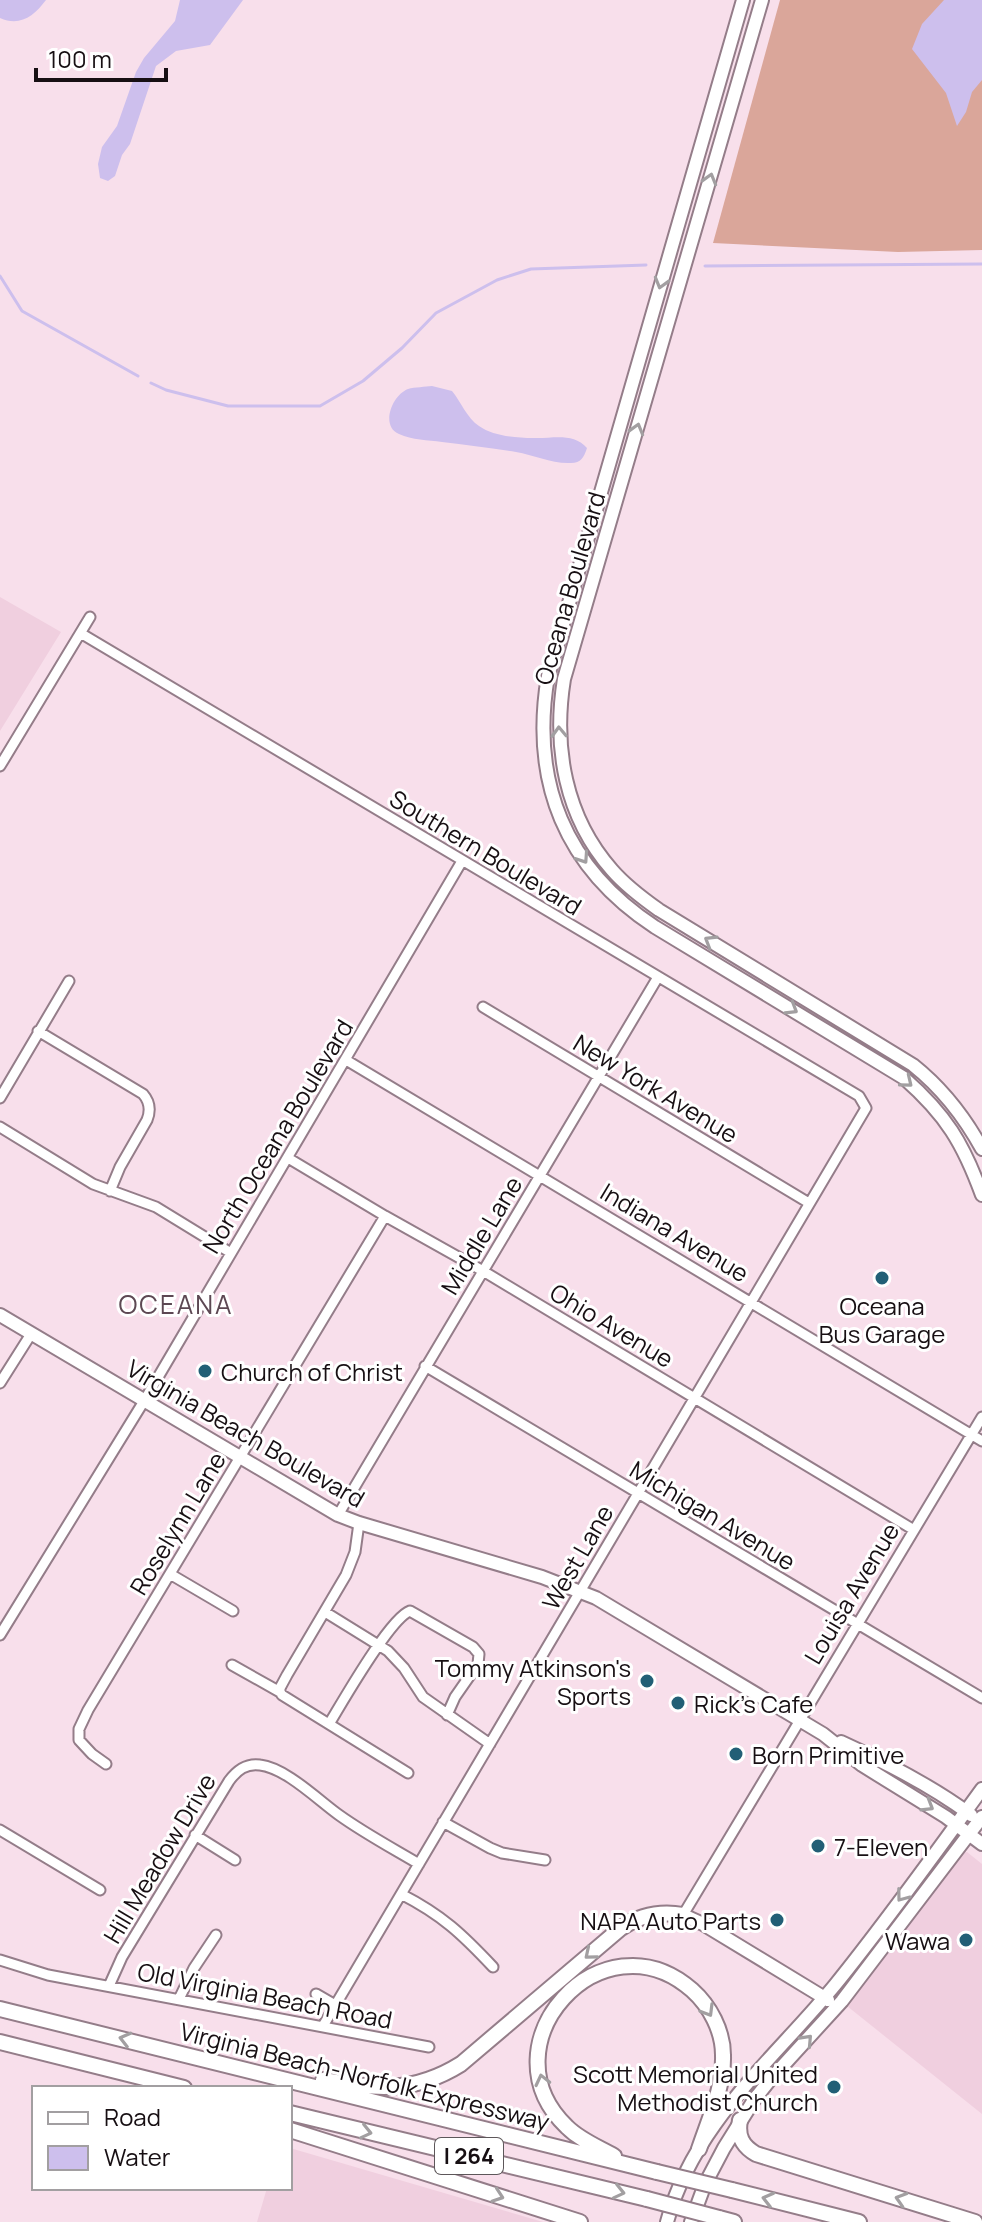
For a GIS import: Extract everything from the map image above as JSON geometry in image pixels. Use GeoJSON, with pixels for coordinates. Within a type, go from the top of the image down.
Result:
{"type":"FeatureCollection","features":[{"type":"Feature","properties":{"kind":"highway"},"geometry":{"type":"LineString","coordinates":[[212,2060],[368,2087],[392,2088],[418,2084],[446,2074],[461,2064],[621,1928],[652,1915],[683,1915]]}},
{"type":"Feature","properties":{"kind":"highway"},"geometry":{"type":"LineString","coordinates":[[635,2167],[568,2129],[552,2109],[539,2071],[542,2033],[554,2008],[572,1988],[606,1970],[648,1968],[673,1977],[696,1993],[713,2016],[723,2046],[722,2071],[699,2149]]}},
{"type":"Feature","properties":{"kind":"highway","name":"Virginia Beach-Norfolk Expressway"},"geometry":{"type":"LineString","coordinates":[[0,2009],[859,2222]]}},
{"type":"Feature","properties":{"kind":"highway"},"geometry":{"type":"LineString","coordinates":[[0,2042],[176,2086]]}},
{"type":"Feature","properties":{"kind":"highway"},"geometry":{"type":"LineString","coordinates":[[130,2075],[160,2086]]}},
{"type":"Feature","properties":{"kind":"highway","name":"I 264"},"geometry":{"type":"LineString","coordinates":[[292,2113],[727,2220]]}},
{"type":"Feature","properties":{"kind":"highway"},"geometry":{"type":"LineString","coordinates":[[740,2120],[739,2136],[756,2154],[975,2222]]}},
{"type":"Feature","properties":{"kind":"highway"},"geometry":{"type":"LineString","coordinates":[[292,2131],[580,2222]]}},
{"type":"Feature","properties":{"kind":"main road","name":"Oceana Boulevard"},"geometry":{"type":"LineString","coordinates":[[743,0],[548,676],[543,714],[544,753],[550,788],[559,817],[576,848],[617,899],[655,927],[904,1078],[938,1111],[956,1136],[982,1195]]}},
{"type":"Feature","properties":{"kind":"main road","name":"Oceana Boulevard"},"geometry":{"type":"LineString","coordinates":[[762,0],[564,679],[559,739],[566,785],[573,807],[595,847],[612,870],[635,892],[659,910],[913,1065],[952,1102],[982,1149]]}},
{"type":"Feature","properties":{"kind":"main road"},"geometry":{"type":"LineString","coordinates":[[599,498],[615,504]]}},
{"type":"Feature","properties":{"kind":"main road"},"geometry":{"type":"LineString","coordinates":[[550,788],[566,785]]}},
{"type":"Feature","properties":{"kind":"main road","name":"Virginia Beach Boulevard"},"geometry":{"type":"LineString","coordinates":[[0,1315],[338,1515],[516,1568],[581,1591],[823,1734],[882,1762],[981,1821]]}},
{"type":"Feature","properties":{"kind":"main road","name":"Virginia Beach Boulevard"},"geometry":{"type":"LineString","coordinates":[[823,1734],[862,1765],[957,1824],[982,1844]]}},
{"type":"Feature","properties":{"kind":"main road"},"geometry":{"type":"LineString","coordinates":[[667,2222],[677,2192],[712,2127],[825,1996],[982,1789]]}},
{"type":"Feature","properties":{"kind":"main road"},"geometry":{"type":"LineString","coordinates":[[691,2222],[705,2184],[740,2120],[769,2081],[836,2008],[981,1821]]}},
{"type":"Feature","properties":{"kind":"main road"},"geometry":{"type":"LineString","coordinates":[[683,1915],[825,1996],[836,2008]]}},
{"type":"Feature","properties":{"kind":"street"},"geometry":{"type":"LineString","coordinates":[[0,766],[90,617]]}},
{"type":"Feature","properties":{"kind":"street","name":"Southern Boulevard"},"geometry":{"type":"LineString","coordinates":[[82,634],[859,1096],[866,1108]]}},
{"type":"Feature","properties":{"kind":"street","name":"North Oceana Boulevard"},"geometry":{"type":"LineString","coordinates":[[0,1635],[144,1401],[462,861]]}},
{"type":"Feature","properties":{"kind":"street","name":"Middle Lane"},"geometry":{"type":"LineString","coordinates":[[338,1515],[658,977]]}},
{"type":"Feature","properties":{"kind":"street"},"geometry":{"type":"LineString","coordinates":[[0,1098],[69,981]]}},
{"type":"Feature","properties":{"kind":"street","name":"New York Avenue"},"geometry":{"type":"LineString","coordinates":[[483,1007],[809,1203]]}},
{"type":"Feature","properties":{"kind":"street"},"geometry":{"type":"LineString","coordinates":[[38,1031],[143,1094],[149,1102],[150,1114],[110,1191]]}},
{"type":"Feature","properties":{"kind":"street","name":"Indiana Avenue"},"geometry":{"type":"LineString","coordinates":[[346,1060],[982,1441]]}},
{"type":"Feature","properties":{"kind":"street","name":"West Lane"},"geometry":{"type":"LineString","coordinates":[[323,2026],[866,1108]]}},
{"type":"Feature","properties":{"kind":"street"},"geometry":{"type":"LineString","coordinates":[[0,1127],[93,1184],[156,1207],[231,1253]]}},
{"type":"Feature","properties":{"kind":"street","name":"Ohio Avenue"},"geometry":{"type":"LineString","coordinates":[[288,1158],[483,1271],[914,1530]]}},
{"type":"Feature","properties":{"kind":"street","name":"Roselynn Lane"},"geometry":{"type":"LineString","coordinates":[[106,1764],[79,1740],[79,1729],[88,1710],[385,1216]]}},
{"type":"Feature","properties":{"kind":"street"},"geometry":{"type":"LineString","coordinates":[[0,1383],[31,1334]]}},
{"type":"Feature","properties":{"kind":"street","name":"Michigan Avenue"},"geometry":{"type":"LineString","coordinates":[[425,1366],[982,1698]]}},
{"type":"Feature","properties":{"kind":"street","name":"Louisa Avenue"},"geometry":{"type":"LineString","coordinates":[[683,1915],[982,1417]]}},
{"type":"Feature","properties":{"kind":"street"},"geometry":{"type":"LineString","coordinates":[[280,1692],[352,1562],[359,1523]]}},
{"type":"Feature","properties":{"kind":"street"},"geometry":{"type":"LineString","coordinates":[[170,1574],[233,1611]]}},
{"type":"Feature","properties":{"kind":"street"},"geometry":{"type":"LineString","coordinates":[[329,1724],[379,1645],[403,1614],[410,1611],[476,1649],[479,1654],[478,1664],[455,1697],[447,1715]]}},
{"type":"Feature","properties":{"kind":"street"},"geometry":{"type":"LineString","coordinates":[[325,1612],[397,1659],[423,1697],[490,1744]]}},
{"type":"Feature","properties":{"kind":"street"},"geometry":{"type":"LineString","coordinates":[[232,1665],[408,1773]]}},
{"type":"Feature","properties":{"kind":"street","name":"Hill Meadow Drive"},"geometry":{"type":"LineString","coordinates":[[109,1986],[122,1957],[195,1835],[235,1773],[248,1765],[264,1765],[295,1782],[340,1816],[419,1864]]}},
{"type":"Feature","properties":{"kind":"street"},"geometry":{"type":"LineString","coordinates":[[443,1822],[502,1853],[545,1860]]}},
{"type":"Feature","properties":{"kind":"street"},"geometry":{"type":"LineString","coordinates":[[0,1830],[100,1890]]}},
{"type":"Feature","properties":{"kind":"street"},"geometry":{"type":"LineString","coordinates":[[195,1835],[235,1860]]}},
{"type":"Feature","properties":{"kind":"street"},"geometry":{"type":"LineString","coordinates":[[401,1894],[455,1927],[493,1967]]}},
{"type":"Feature","properties":{"kind":"street"},"geometry":{"type":"LineString","coordinates":[[179,1999],[194,1968],[216,1935]]}},
{"type":"Feature","properties":{"kind":"street","name":"Old Virginia Beach Road"},"geometry":{"type":"LineString","coordinates":[[0,1960],[48,1975],[429,2047]]}},
{"type":"Feature","properties":{"kind":"street"},"geometry":{"type":"LineString","coordinates":[[316,1994],[335,2005]]}},
{"type":"Feature","properties":{"kind":"shaded area"},"geometry":{"type":"Polygon","coordinates":[[[780,0],[982,0],[982,250],[898,252],[713,243],[780,0]]]}},
{"type":"Feature","properties":{"kind":"shaded area"},"geometry":{"type":"Polygon","coordinates":[[[0,597],[61,632],[0,731],[0,597]]]}},
{"type":"Feature","properties":{"kind":"shaded area"},"geometry":{"type":"Polygon","coordinates":[[[967,1852],[982,1864],[982,2114],[847,2006],[963,1853],[967,1852]]]}},
{"type":"Feature","properties":{"kind":"shaded area"},"geometry":{"type":"Polygon","coordinates":[[[292,2149],[543,2222],[257,2222],[266,2190],[292,2190],[292,2149]]]}},
{"type":"Feature","properties":{"kind":"water"},"geometry":{"type":"Polygon","coordinates":[[[0,0],[46,0],[31,15],[14,21],[0,18],[0,0]]]}},
{"type":"Feature","properties":{"kind":"water"},"geometry":{"type":"Polygon","coordinates":[[[180,0],[243,0],[210,45],[176,51],[156,66],[130,144],[122,155],[115,176],[108,181],[100,178],[98,164],[102,147],[117,126],[144,58],[175,21],[180,0]]]}},
{"type":"Feature","properties":{"kind":"water"},"geometry":{"type":"Polygon","coordinates":[[[944,0],[982,0],[982,80],[972,92],[966,112],[957,126],[946,93],[912,49],[922,24],[944,0]]]}},
{"type":"Feature","properties":{"kind":"water"},"geometry":{"type":"Polygon","coordinates":[[[432,386],[452,391],[471,419],[485,429],[512,437],[569,438],[587,448],[585,454],[577,462],[557,462],[516,452],[415,439],[393,430],[389,418],[397,397],[408,389],[432,386]]]}},
{"type":"Feature","properties":{"kind":"waterway"},"geometry":{"type":"LineString","coordinates":[[705,266],[982,264]]}},
{"type":"Feature","properties":{"kind":"waterway"},"geometry":{"type":"LineString","coordinates":[[151,383],[166,390],[228,406],[320,406],[363,381],[402,348],[436,313],[497,280],[531,269],[646,265]]}},
{"type":"Feature","properties":{"kind":"waterway"},"geometry":{"type":"LineString","coordinates":[[0,276],[22,311],[138,376]]}},
{"type":"Feature","properties":{"kind":"place","name":"Oceana Bus Garage"},"geometry":{"type":"Point","coordinates":[882,1278]}},
{"type":"Feature","properties":{"kind":"place","name":"Church of Christ"},"geometry":{"type":"Point","coordinates":[205,1371]}},
{"type":"Feature","properties":{"kind":"place","name":"Tommy Atkinson's Sports"},"geometry":{"type":"Point","coordinates":[647,1681]}},
{"type":"Feature","properties":{"kind":"place","name":"Rick's Cafe"},"geometry":{"type":"Point","coordinates":[678,1703]}},
{"type":"Feature","properties":{"kind":"place","name":"Born Primitive"},"geometry":{"type":"Point","coordinates":[736,1754]}},
{"type":"Feature","properties":{"kind":"place","name":"7-Eleven"},"geometry":{"type":"Point","coordinates":[818,1846]}},
{"type":"Feature","properties":{"kind":"place","name":"NAPA Auto Parts"},"geometry":{"type":"Point","coordinates":[777,1920]}},
{"type":"Feature","properties":{"kind":"place","name":"Wawa"},"geometry":{"type":"Point","coordinates":[966,1940]}},
{"type":"Feature","properties":{"kind":"place","name":"Scott Memorial United Methodist Church"},"geometry":{"type":"Point","coordinates":[834,2087]}},
{"type":"Feature","properties":{"kind":"district","name":"OCEANA"},"geometry":{"type":"Point","coordinates":[176,1304]}}]}
